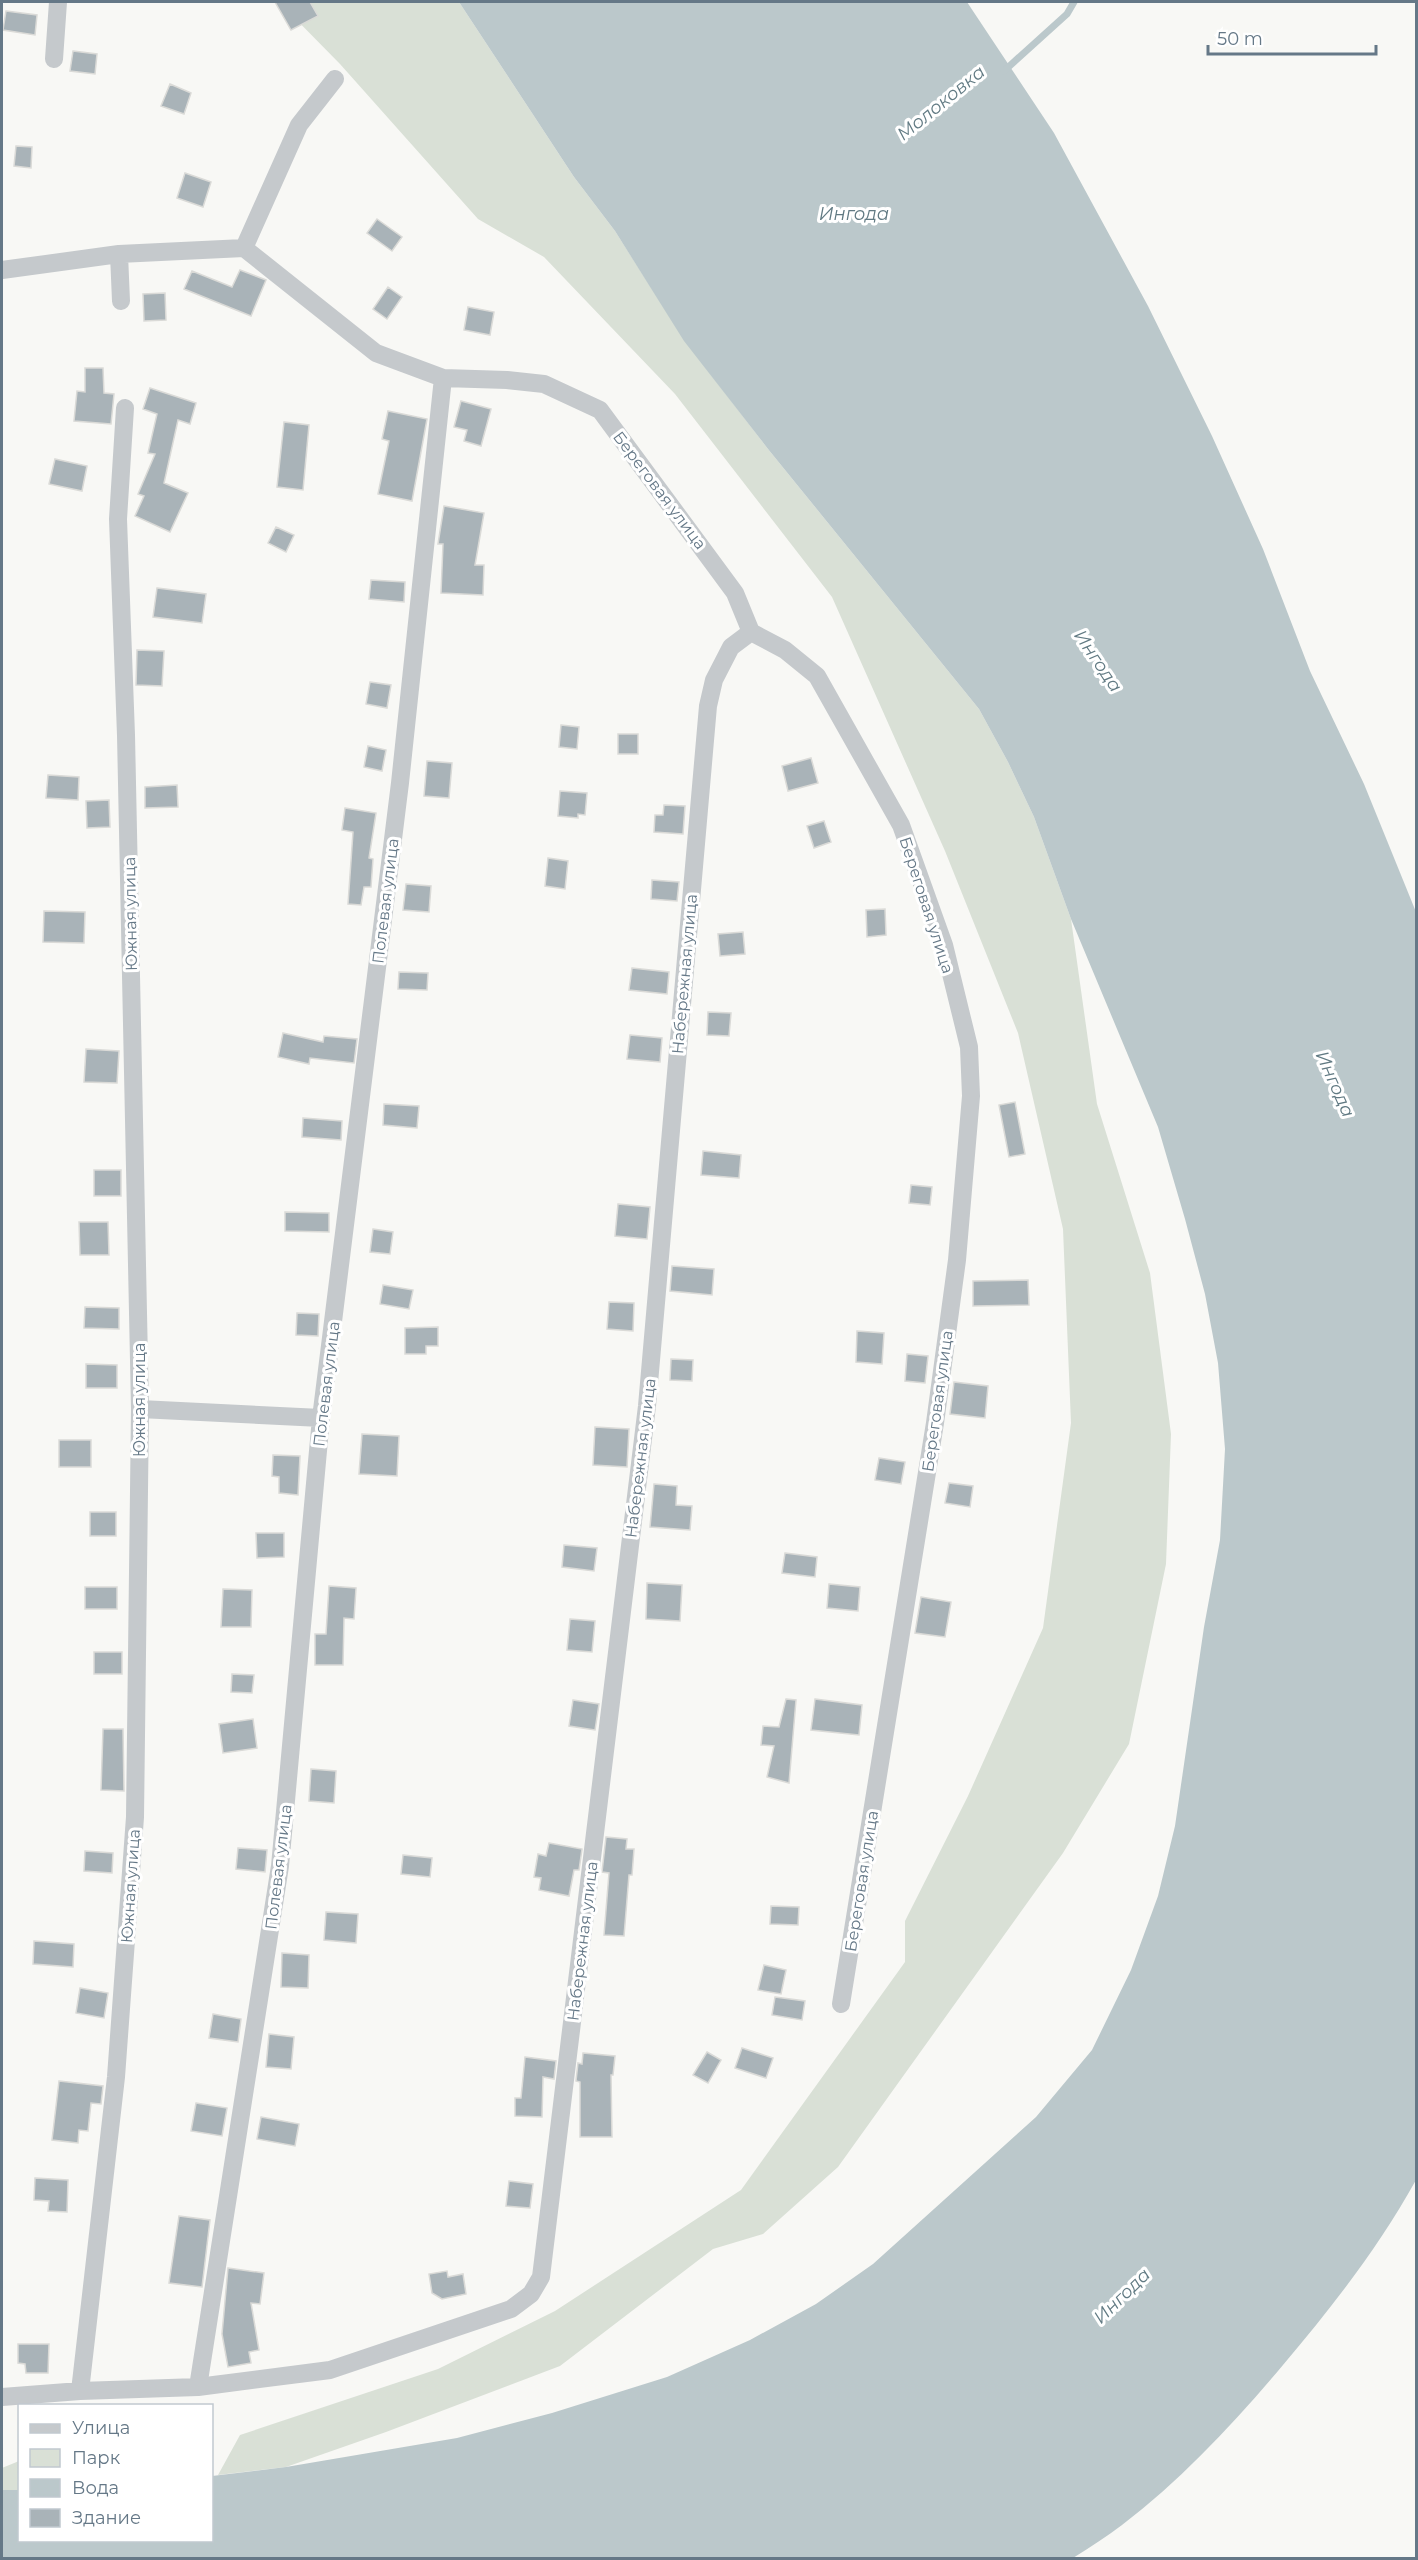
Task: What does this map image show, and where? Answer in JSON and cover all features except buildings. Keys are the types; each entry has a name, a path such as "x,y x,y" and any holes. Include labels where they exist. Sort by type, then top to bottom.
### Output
{"street":[{"path":"54,59 58,2"},
{"path":"2,270 119,254 244,248 299,124 335,79"},
{"name":"Береговая улица","path":"244,248 376,353 443,378 544,384 600,410 735,592 751,632 784,650 817,676 901,825 944,945 969,1047 971,1096 957,1260 942,1376 841,2004"},
{"path":"119,254 122,301"},
{"name":"Полевая улица","path":"198,2387 280,1866 321,1418 400,783 443,378"},
{"name":"Южная улица","path":"80,2391 116,2077 135,1817 140,1409 127,747 118,519 125,408"},
{"name":"Набережная улица","path":"198,2387 330,2370 511,2309 531,2294 541,2277 646,1406 708,706 714,681 731,647 751,632"},
{"path":"140,1409 321,1418"},
{"path":"2,2397 80,2391 198,2387"}],"green space":[{"path":"279,2 459,2 574,177 615,231 685,341 768,449 979,709 1034,817 1071,919 1097,1104 1150,1273 1171,1434 1166,1564 1129,1744 1063,1853 838,2167 763,2234 713,2249 560,2366 286,2467 218,2475 240,2435 438,2369 555,2311 741,2190 905,1962 905,1921 968,1796 1043,1628 1071,1423 1063,1229 1018,1033 945,851 832,597 675,394 544,257 478,219 340,64"},
{"path":"18,2461 18,2490 2,2490 2,2468"}],"water":[{"name":"Ингода","path":"459,2 967,2 1054,133 1148,306 1212,436 1263,549 1310,671 1364,784 1416,912 1416,2180 1402,2205 1337,2299 1246,2408 1166,2489 1122,2525 1073,2558 2,2558 2,2490 18,2490 18,2542 213,2542 213,2476 286,2467 457,2438 552,2413 667,2377 750,2340 816,2304 873,2264 1036,2117 1092,2050 1131,1970 1158,1896 1175,1826 1204,1627 1220,1540 1225,1449 1218,1363 1205,1294 1158,1127 1071,919 1034,817 979,709 768,449 684,341 615,231 574,177"}],"waterway":[{"name":"Молоковка","path":"1004,71 1067,14 1074,2"}]}
